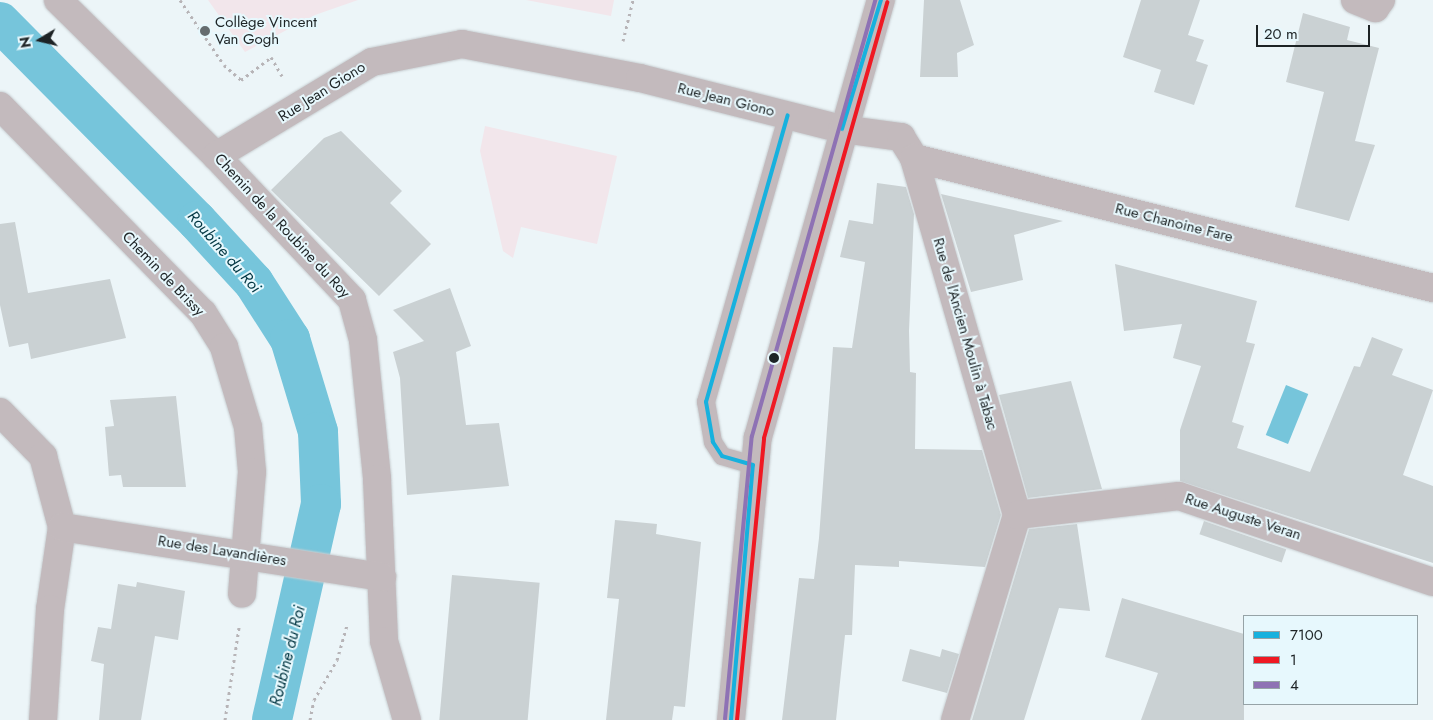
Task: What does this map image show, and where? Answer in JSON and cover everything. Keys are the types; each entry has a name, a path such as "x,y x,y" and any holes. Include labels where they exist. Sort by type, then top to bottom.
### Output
{"street":[{"name":"Chemin de la Roubine du Roy","path":"58,0 216,156 352,300 363,340 364,574 407,720"},
{"path":"732,720 753,465 842,129 882,0"},
{"path":"1355,0 1375,8 1381,0"},
{"name":"Rue Jean Giono","path":"216,156 372,62 462,44 614,72 842,129"},
{"name":"Chemin de Brissy","path":"0,106 203,313 224,347 248,427 252,472 253,556 242,594"},
{"name":"Rue de l'Ancien Moulin à Tabac","path":"842,129 902,137 914,158 1017,515"},
{"name":"Rue Chanoine Fare","path":"914,158 1433,288"},
{"path":"0,412 43,456 62,527 50,610 43,720"},
{"name":"Rue Auguste Veran","path":"1017,515 1179,496 1433,580"},
{"path":"955,720 1017,515"},
{"name":"Rue des Lavandières","path":"62,527 364,574"}],"lane":[{"path":"753,465 722,456 713,442 706,402 788,115"}],"path":[{"path":"180,0 224,64 241,80 271,57 300,107"},
{"path":"614,72 633,0"},
{"path":"310,720 314,700 337,660 364,574"},
{"path":"225,720 242,594"}],"shaded area":[{"path":"208,0 358,0 315,15 245,52"},
{"path":"526,0 614,0 611,16"},
{"path":"485,126 617,156 597,244 521,227 513,258 503,251 480,151"}],"water":[{"path":"1286,385 1308,394 1288,444 1266,435"}],"building":[{"path":"924,0 960,0 974,45 957,53 958,77 920,77"},
{"path":"1141,0 1200,0 1188,35 1204,40 1196,61 1208,65 1194,105 1154,92 1161,70 1123,57"},
{"path":"1303,13 1350,27 1347,40 1379,48 1355,141 1375,145 1349,221 1295,207 1324,92 1286,82"},
{"path":"341,131 402,191 390,203 431,244 379,296 271,190 324,138"},
{"path":"877,183 906,187 914,214 909,331 910,372 916,373 915,449 982,450 1001,515 985,567 899,561 899,567 855,565 852,635 845,635 836,720 782,720 799,578 814,579 819,538 833,347 852,348 865,262 840,257 849,220 873,224"},
{"path":"941,194 1063,221 1014,235 1023,280 971,292"},
{"path":"15,222 28,293 110,279 126,338 31,359 28,343 9,347 0,305 0,224"},
{"path":"1115,264 1257,301 1246,342 1255,344 1232,422 1244,426 1237,448 1310,472 1354,366 1360,367 1372,337 1403,349 1392,375 1433,390 1403,475 1433,486 1433,563 1180,481 1180,430 1201,366 1173,358 1182,324 1124,331"},
{"path":"450,288 471,346 456,352 466,425 499,423 509,486 407,495 400,378 393,352 424,341 393,310"},
{"path":"1071,381 1102,489 1028,498 999,395"},
{"path":"176,396 186,487 123,487 121,475 109,476 105,427 114,426 110,400"},
{"path":"615,520 657,524 656,534 701,542 685,707 674,706 672,720 606,720 619,599 607,598"},
{"path":"1204,521 1286,549 1282,563 1199,534"},
{"path":"1077,524 1090,611 1059,608 1024,720 972,720 1029,529"},
{"path":"452,575 540,583 528,720 439,720"},
{"path":"137,582 185,591 178,640 155,636 141,720 99,720 104,664 91,661 98,627 111,629 118,584 136,587"},
{"path":"1122,598 1243,634 1244,720 1141,720 1158,673 1105,657"},
{"path":"910,649 940,657 942,649 959,654 947,693 902,681"}],"waterway":[{"name":"Roubine du Roi","path":"0,22 197,221 254,283 290,339 318,432 321,504 272,720"}],"transit line":[{"name":"4","path":"725,719 752,436 875,0"},
{"name":"7100","path":"842,129 881,0"},
{"name":"1","path":"737,720 764,438 887,2"},
{"name":"7100","path":"753,465 722,456 713,442 706,402 788,115"},
{"name":"7100","path":"731,720 753,465"}],"place":[{"name":"Collège Vincent Van Gogh","path":"205,31"}]}
